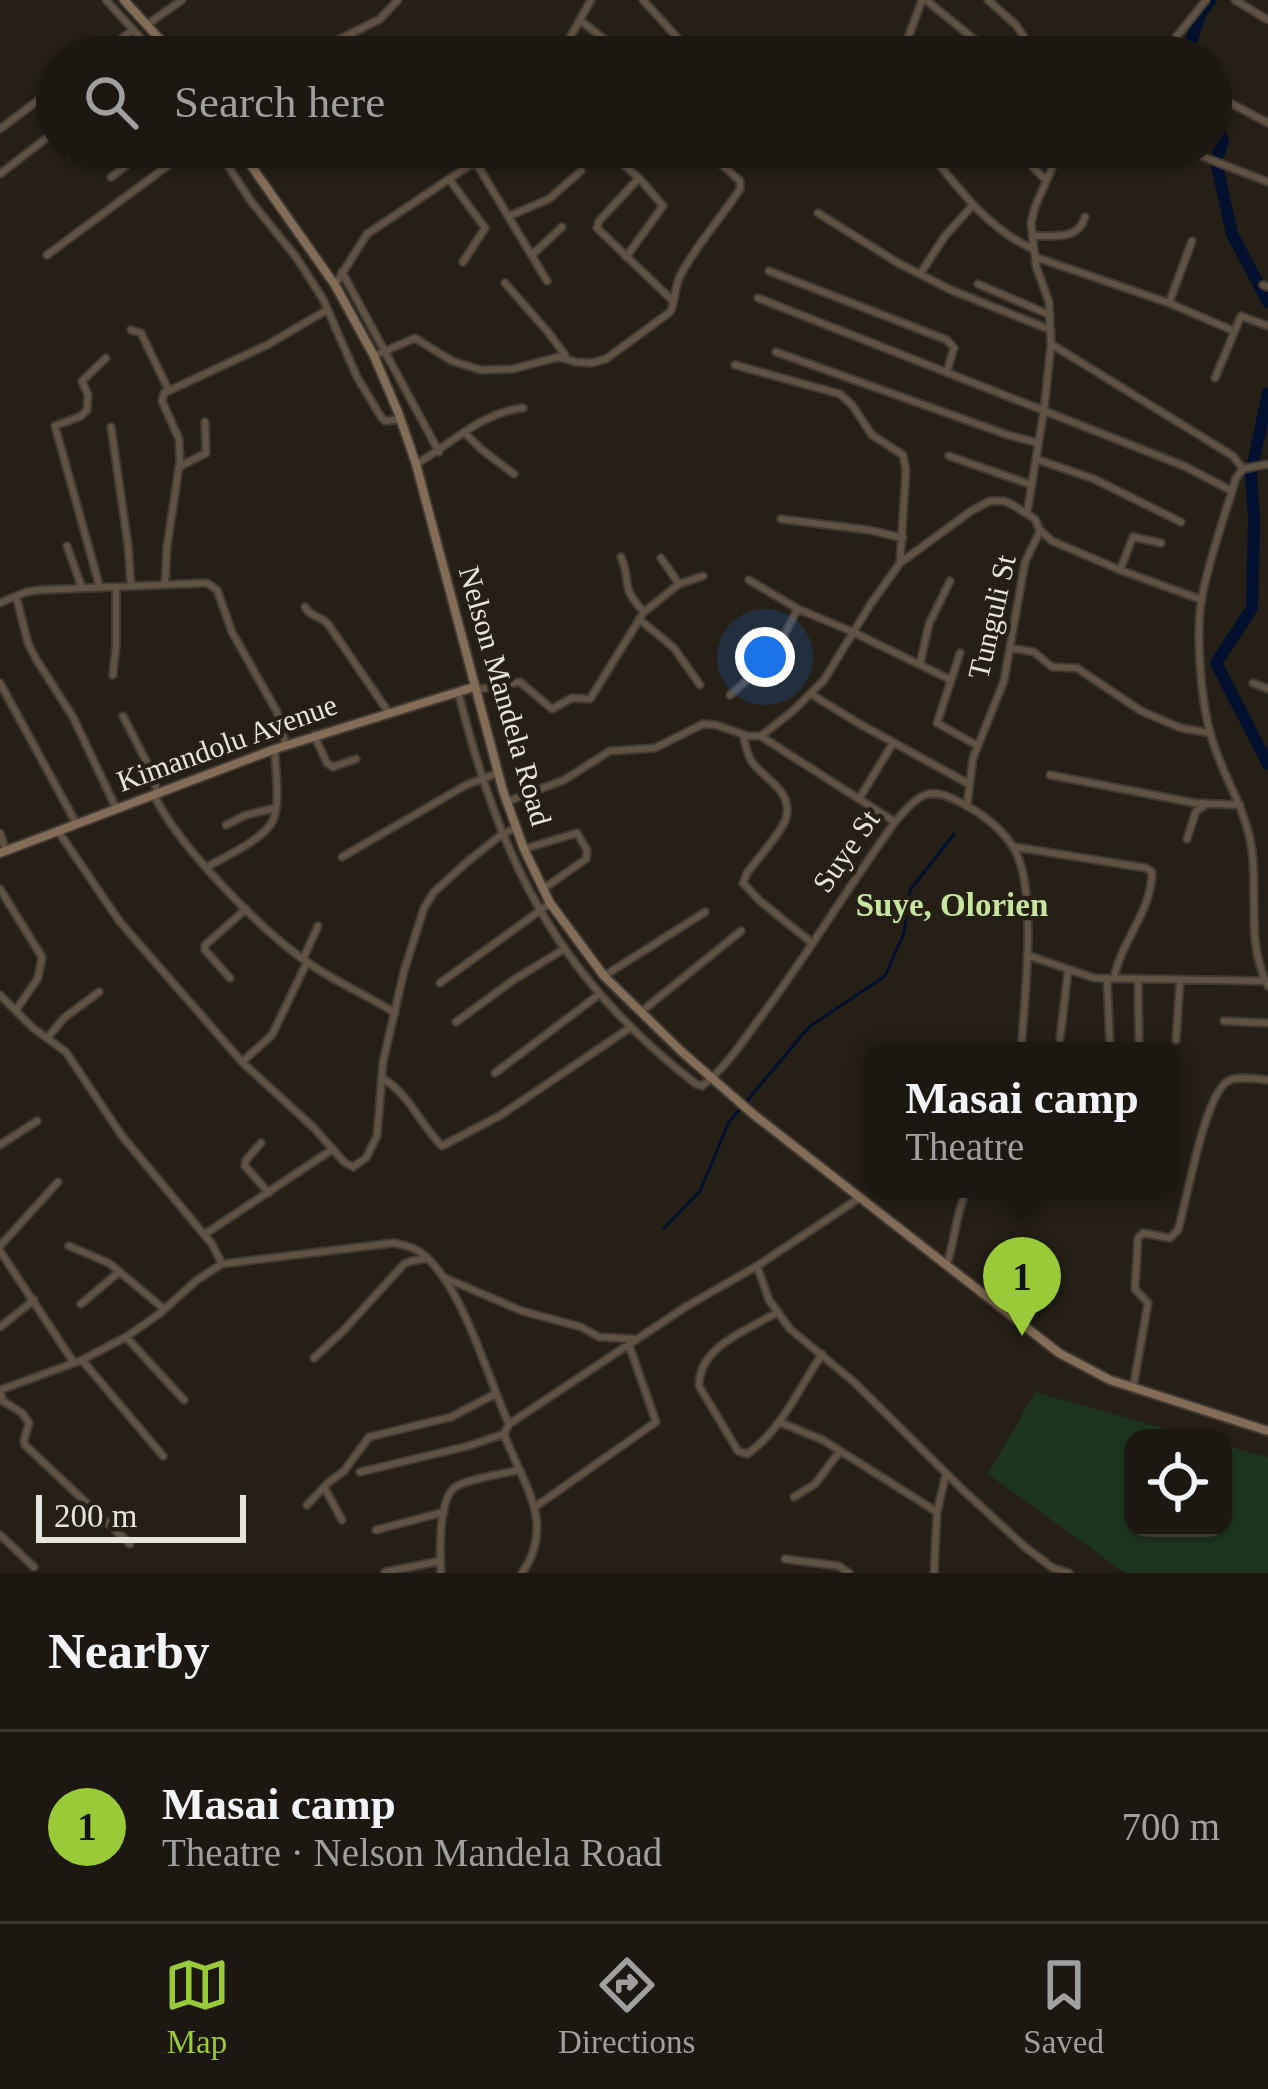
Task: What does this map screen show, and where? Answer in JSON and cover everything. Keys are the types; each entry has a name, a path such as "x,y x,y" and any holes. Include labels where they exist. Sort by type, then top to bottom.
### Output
{"main road":[{"path":"124,0 159,36"},
{"name":"Nelson Mandela Road","path":"253,168 334,284 401,418 506,802 550,903 604,976 639,1013 731,1096 861,1196"},
{"name":"Kimandolu Avenue","path":"3,852 314,735 474,688"},
{"name":"Nelson Mandela Road","path":"864,1198 1059,1353 1110,1380 1268,1431"}],"street":[{"path":"106,0 139,36"},
{"path":"148,23 182,0"},
{"path":"346,36 380,19 398,0"},
{"path":"573,36 591,0"},
{"path":"643,0 675,36"},
{"path":"909,36 924,0 970,36"},
{"path":"988,0 1023,36"},
{"path":"1177,36 1206,0"},
{"path":"1235,0 1268,20"},
{"path":"581,21 601,36"},
{"path":"125,36 134,29"},
{"path":"0,129 36,102"},
{"path":"1232,104 1268,123"},
{"path":"0,174 36,146"},
{"path":"111,177 123,168"},
{"path":"47,255 165,168"},
{"path":"229,168 296,256 381,417 385,421 401,418"},
{"path":"334,284 367,234 465,168"},
{"path":"480,168 547,281"},
{"path":"626,256 663,206 627,168"},
{"path":"374,356 415,338 452,362 491,371 558,357 584,363 606,358 667,316 684,269 741,186 725,168"},
{"path":"942,168 973,205 1034,253 1234,331"},
{"path":"1034,168 1046,180"},
{"path":"1027,513 1045,410 1052,330 1032,236 1035,207 1051,168"},
{"path":"1232,168 1268,182"},
{"path":"509,216 549,199 581,170"},
{"path":"449,178 485,228 464,262"},
{"path":"639,178 597,226 598,231 675,303"},
{"path":"920,274 973,205"},
{"path":"818,213 920,274 1052,330"},
{"path":"1032,236 1075,233 1082,229 1085,217"},
{"path":"532,255 562,227"},
{"path":"1169,303 1192,241"},
{"path":"769,271 947,340 954,348 947,371"},
{"path":"342,272 439,452"},
{"path":"505,283 567,358"},
{"path":"979,284 1050,316"},
{"path":"758,298 1184,466 1232,491"},
{"path":"165,584 180,465 179,439 161,398 168,389 267,345 328,309"},
{"path":"1215,379 1242,315 1268,326"},
{"path":"131,330 142,333 168,389"},
{"path":"1051,344 1233,455 1245,469"},
{"path":"776,352 1038,442"},
{"path":"100,588 55,426 86,411 88,395 82,381 106,358"},
{"path":"735,364 840,394 872,435 903,455 900,563"},
{"path":"416,464 506,410 523,408"},
{"path":"180,465 206,453 205,422"},
{"path":"111,427 131,585"},
{"path":"464,432 514,474"},
{"path":"950,456 1032,485"},
{"path":"1036,458 1094,479 1181,522"},
{"path":"1026,955 1086,976 1267,983 1254,947 1252,850 1240,805 1210,733 1200,624 1202,600 1236,478 1245,469 1265,465"},
{"name":"Tunguli St","path":"761,736 812,694 900,563 983,504 1004,501 1035,519 1040,531 1025,562 1004,681 978,746 967,806"},
{"path":"781,519 903,538"},
{"path":"1040,531 1052,542 1120,571 1202,600"},
{"path":"1120,571 1133,537 1161,543"},
{"path":"67,546 82,588"},
{"path":"621,557 627,593 700,686"},
{"path":"661,558 679,584"},
{"path":"474,688 520,682 552,709 572,698 590,698 642,616 679,584 704,576"},
{"path":"749,580 798,609 949,679"},
{"path":"920,664 929,624 950,581"},
{"path":"0,603 39,590 207,583 215,587 232,632 277,712 286,746"},
{"path":"112,675 116,587"},
{"path":"16,596 28,643 74,717 116,808"},
{"path":"304,607 328,624 389,713"},
{"path":"730,695 773,657 798,609"},
{"path":"1010,648 1034,652 1052,667 1077,668 1132,706 1185,729 1210,733"},
{"path":"960,652 937,723 978,746"},
{"path":"0,683 76,824"},
{"path":"1253,683 1268,689"},
{"path":"458,691 501,836 538,911 598,995 631,1027 696,1084 702,1086 712,1078"},
{"path":"812,694 969,784"},
{"path":"123,716 148,763 156,794 180,837 207,867 305,961 395,1012"},
{"path":"506,802 565,780 610,752 655,748 703,724 761,736 895,822"},
{"path":"314,735 333,767 356,759"},
{"path":"742,735 751,761 780,790 786,817 743,883 812,943"},
{"path":"859,799 893,743"},
{"path":"207,867 272,824 275,749"},
{"path":"342,857 481,778 498,773"},
{"path":"1050,776 1207,805 1240,805"},
{"name":"Suye St","path":"712,1078 768,1009 895,822 917,798 941,793 967,806"},
{"path":"1187,839 1196,811 1207,805"},
{"path":"967,806 985,816 1019,859 1026,898 1021,1042"},
{"path":"226,825 275,808"},
{"path":"58,831 120,922 242,1062 352,1167 371,1152 380,1121 382,1078 395,1012 427,901 467,862 516,828"},
{"path":"0,833 3,852"},
{"path":"524,849 577,833 587,850 586,859 543,889"},
{"path":"1013,846 1152,872 1152,885 1136,926 1110,978 1110,1042"},
{"path":"0,890 41,957 38,978 16,1010"},
{"path":"440,982 550,903"},
{"path":"230,978 205,947 246,909"},
{"path":"604,976 705,912"},
{"path":"242,1062 272,1035 319,926"},
{"path":"639,1013 741,931"},
{"path":"456,1022 564,949"},
{"path":"1060,1039 1069,970"},
{"path":"1138,979 1139,1042"},
{"path":"1176,1040 1180,981"},
{"path":"47,1037 99,992"},
{"path":"0,995 66,1052 122,1136 205,1234 222,1264"},
{"path":"494,1073 598,995"},
{"path":"1224,1021 1268,1023"},
{"path":"382,1078 400,1091 442,1146 501,1115 631,1027"},
{"path":"1132,1388 1148,1306 1135,1289 1138,1238 1143,1233 1170,1238 1178,1229 1208,1111 1221,1086 1235,1079 1268,1080"},
{"path":"0,1145 37,1121"},
{"path":"261,1143 245,1166 269,1193"},
{"path":"205,1234 334,1149"},
{"path":"58,1183 0,1249 78,1362 164,1456"},
{"path":"360,1472 504,1434 509,1424 686,1306 757,1266 861,1196"},
{"path":"947,1264 963,1198"},
{"path":"69,1246 102,1259 164,1310"},
{"path":"130,1544 25,1445 29,1423 3,1401 0,1390 78,1362 125,1337 222,1264 355,1246 407,1246 428,1259 443,1277 469,1325 509,1424"},
{"path":"314,1358 404,1264 428,1259"},
{"path":"757,1266 776,1313 790,1329 854,1382 1040,1560 1069,1573"},
{"path":"81,1304 119,1272"},
{"path":"443,1277 599,1337 638,1340"},
{"path":"0,1327 34,1300"},
{"path":"776,1313 711,1352 698,1380 743,1454 752,1453 778,1421 822,1354"},
{"path":"125,1337 184,1400"},
{"path":"536,1507 656,1422 628,1345"},
{"path":"308,1505 344,1471 370,1437 451,1417 495,1394"},
{"path":"778,1421 840,1451 937,1512"},
{"path":"504,1434 536,1507 537,1542 522,1573"},
{"path":"794,1497 817,1482 840,1451"},
{"path":"441,1573 444,1512 455,1487 519,1470"},
{"path":"934,1573 937,1512 946,1474"},
{"path":"324,1487 342,1520"},
{"path":"376,1530 444,1512"},
{"path":"0,1535 34,1567"},
{"path":"785,1558 839,1566 849,1573"},
{"path":"385,1572 440,1561"}],"green space":[{"path":"1035,1392 1166,1429 1124,1429 1124,1537 1232,1537 1232,1447 1268,1457 1268,1573 1125,1573 988,1474"}],"waterway":[{"path":"1193,36 1211,0"},
{"path":"1218,168 1232,234 1268,302"},
{"path":"1268,393 1251,474 1252,608 1216,663 1268,764"},
{"path":"664,1228 700,1191 729,1122 809,1027 885,976 904,933 910,890 954,834"}],"place":[{"name":"Masai camp","path":"1022,1336"}],"district":[{"name":"Suye, Olorien","path":"952,904"}]}
